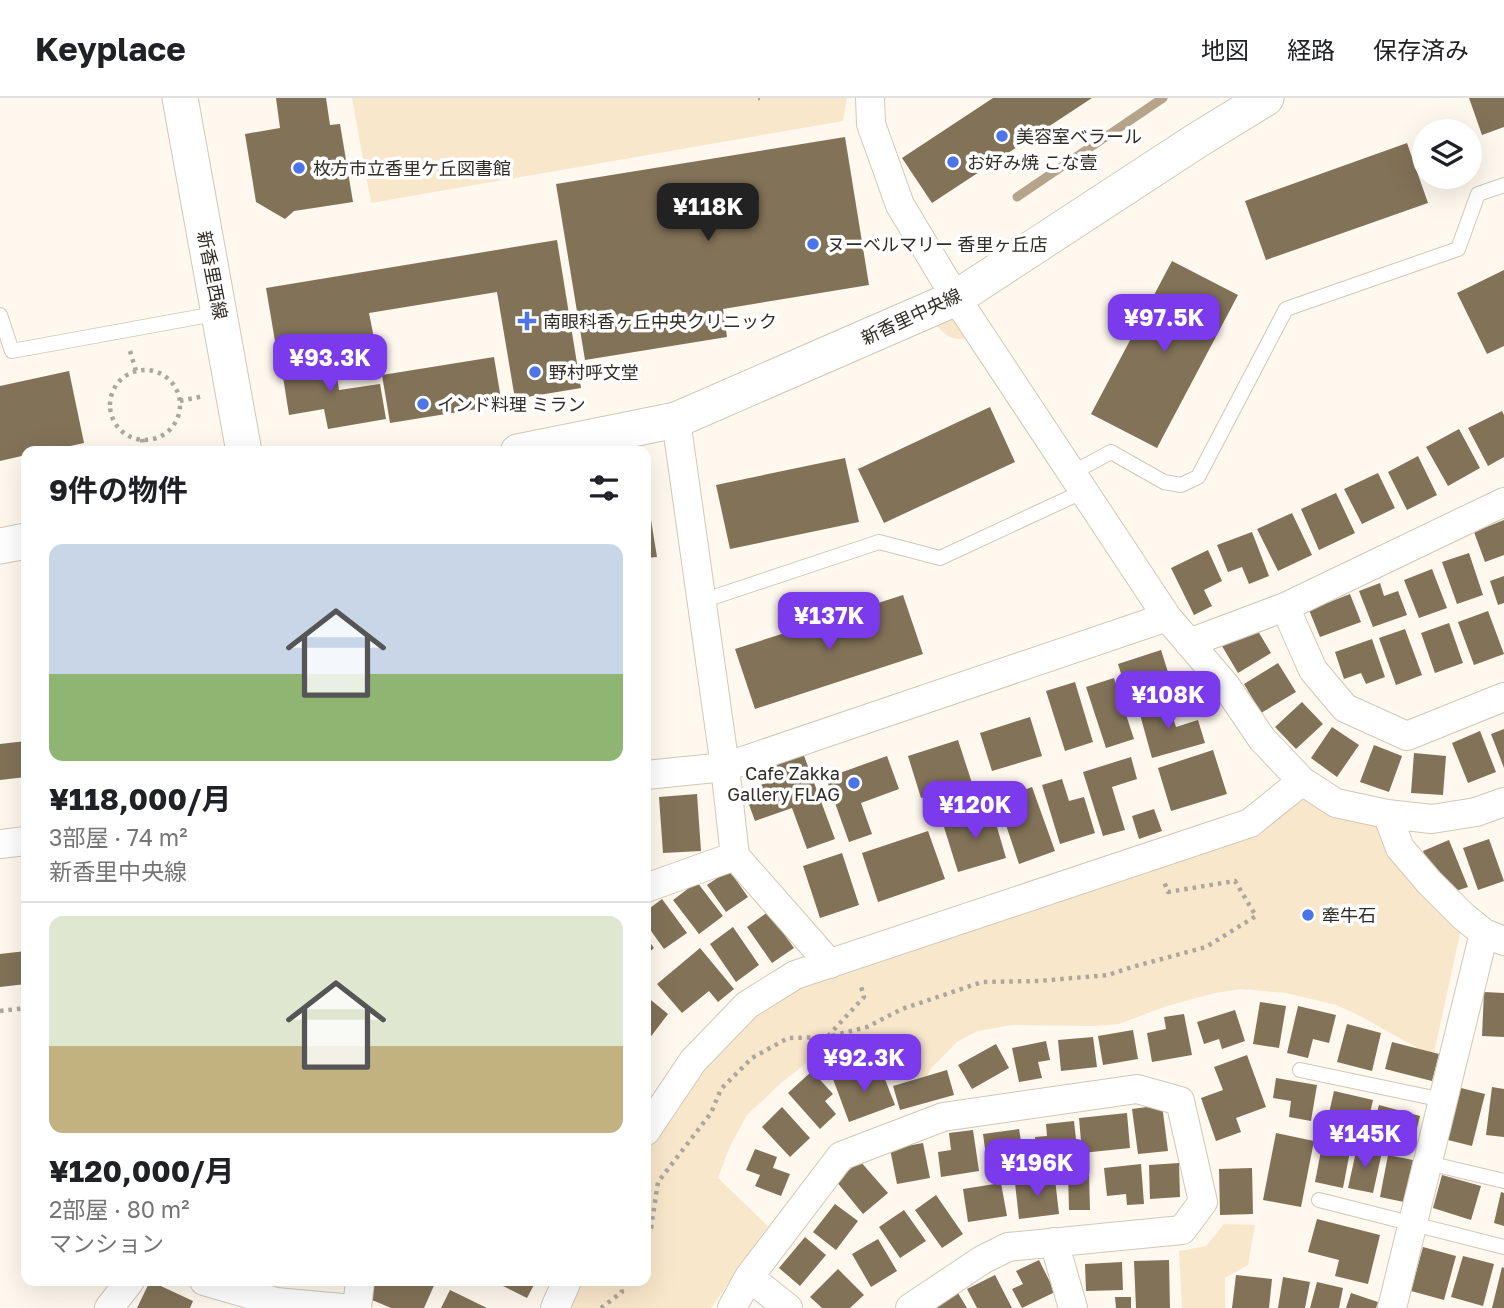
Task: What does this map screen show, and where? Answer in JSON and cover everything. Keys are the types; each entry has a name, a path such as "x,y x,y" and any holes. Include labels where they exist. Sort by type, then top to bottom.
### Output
{"street":[{"name":"新香里西線","path":"180,98 243,446"},
{"path":"870,98 872,124 900,205 956,298 1167,617 1226,686 1262,739 1302,781 1336,803 1387,814 1432,818 1476,812 1504,802"},
{"name":"新香里中央線","path":"548,446 676,420 956,298 1266,98"},
{"path":"676,420 725,766 735,856 841,960"},
{"path":"1189,643 1285,607 1504,502"},
{"path":"0,546 21,542"},
{"path":"1285,607 1313,670 1345,708 1408,736 1504,697"},
{"path":"651,774 725,766 1167,617"},
{"path":"651,1123 693,1061 747,1005 795,975 1250,823 1302,781"},
{"path":"1387,814 1400,848 1429,883 1463,916 1494,937 1443,1100 1392,1308"},
{"path":"0,844 21,842"},
{"path":"651,886 735,856"},
{"path":"732,1308 750,1278 841,1156 943,1117 1137,1088 1180,1101 1203,1202 1182,1230 1008,1247 982,1260 910,1308"},
{"path":"1054,1242 1073,1308"},
{"path":"750,1278 788,1308"},
{"path":"109,1308 127,1286"},
{"path":"221,1286 276,1302 342,1308"},
{"path":"357,1308 359,1286"},
{"path":"555,1308 565,1286"}],"lane":[{"path":"702,601 879,542 940,558 1078,482 1111,452 1164,482 1181,485 1198,477 1286,309 1458,249 1478,194 1504,184"},
{"path":"0,315 12,351 220,313"},
{"path":"1300,1070 1443,1100"},
{"path":"1428,1163 1504,1181"},
{"path":"1319,1200 1504,1247"}],"path":[{"path":"136,371 157,371 174,384 180,407 174,425 166,433 155,438 142,439 125,433 116,425 111,414 112,394 116,384 125,376 136,371"},
{"path":"142,439 143,446"},
{"path":"651,1228 658,1182 711,1113 721,1090 752,1059 788,1038 827,1037 867,1027 902,1009 982,982 1040,981 1108,975 1206,947 1256,916 1236,881 1168,892"},
{"path":"827,1037 864,998 841,960"},
{"path":"0,1011 21,1009"},
{"path":"601,1308 622,1292 620,1286"}],"shaded area":[{"path":"352,98 847,98 843,121 371,203"},
{"path":"956,298 981,335 961,339 948,336 925,311"},
{"path":"1303,794 1379,822 1462,925 1433,1057 1336,1005 1286,993 1242,989 1167,1006 1119,1024 1012,1025 978,1031 958,1041 932,1067 926,1078 893,1075 860,1078 827,1071 808,1062 747,1115 730,1146 718,1178 768,1226 711,1308 567,1308 577,1286 651,1286 651,1143 701,1068 754,1013 799,985"},
{"path":"1224,1224 1255,1225 1248,1265 1225,1278 1225,1308 1182,1308 1179,1251 1206,1246"}],"building":[{"name":"枚方市立香里ケ丘図書館","path":"276,98 326,98 330,125 340,124 353,202 294,211 285,219 256,202 245,134 280,128"},
{"path":"993,98 1092,98 932,203 902,158"},
{"path":"1469,98 1504,98 1504,127 1482,135 1482,119 1476,119"},
{"path":"845,137 869,285 723,309 727,337 585,360 556,184"},
{"path":"1407,143 1412,157 1412,189 1423,189 1428,203 1266,260 1245,201"},
{"path":"557,240 581,388 515,399 497,292 369,313 374,338 277,353 266,288"},
{"path":"1172,261 1238,295 1157,448 1091,414"},
{"path":"1504,270 1504,346 1487,354 1457,293"},
{"path":"334,356 339,390 380,384 386,419 328,429 324,409 289,415 281,364"},
{"path":"494,357 502,405 390,423 382,375"},
{"path":"69,371 84,443 70,446 21,446 21,456 0,461 0,386"},
{"path":"990,407 1015,462 884,523 858,469"},
{"path":"1502,411 1504,457 1488,466 1468,428"},
{"path":"1459,429 1480,468 1448,486 1426,447"},
{"path":"1418,456 1437,495 1407,510 1388,472"},
{"path":"845,458 859,522 730,549 716,485"},
{"path":"1378,473 1395,508 1362,524 1344,489"},
{"path":"1336,493 1355,533 1319,550 1301,509"},
{"path":"1292,513 1312,555 1278,571 1257,529"},
{"path":"651,520 657,557 651,558"},
{"path":"1504,520 1504,555 1485,562 1474,532"},
{"path":"1252,532 1269,576 1249,584 1242,567 1228,572 1217,545"},
{"path":"1208,550 1222,581 1204,590 1212,606 1194,615 1171,568"},
{"path":"1469,553 1483,595 1457,604 1442,562"},
{"path":"1432,569 1447,608 1419,618 1404,580"},
{"path":"1504,576 1504,603 1498,605 1490,581"},
{"path":"1380,583 1384,596 1398,591 1407,615 1373,627 1359,591"},
{"path":"1350,594 1361,622 1320,637 1309,610"},
{"path":"903,595 923,654 755,709 735,649"},
{"path":"1488,611 1504,654 1474,665 1458,622"},
{"path":"1449,623 1463,663 1435,673 1421,633"},
{"path":"1255,626 1271,653 1238,673 1222,646"},
{"path":"1405,629 1422,675 1396,685 1379,638"},
{"path":"1372,639 1385,677 1366,684 1361,673 1344,679 1335,652"},
{"path":"1161,650 1173,688 1130,702 1118,664"},
{"path":"1278,663 1296,692 1261,713 1244,684"},
{"path":"1114,678 1134,739 1106,748 1086,687"},
{"path":"1075,682 1093,742 1065,751 1046,691"},
{"path":"1168,702 1176,727 1198,720 1205,743 1152,758 1139,711"},
{"path":"1302,702 1323,724 1296,749 1275,727"},
{"path":"1030,717 1042,756 992,771 980,733"},
{"path":"1332,727 1359,745 1337,777 1311,758"},
{"path":"1504,729 1504,768 1491,734"},
{"path":"1480,731 1496,772 1468,783 1452,743"},
{"path":"958,740 972,783 921,798 908,756"},
{"path":"21,742 21,778 0,780 0,744"},
{"path":"1374,745 1402,756 1389,792 1360,782"},
{"path":"1213,750 1227,794 1171,811 1158,768"},
{"path":"803,753 835,839 807,849 792,808 755,821 744,791 766,783 761,768"},
{"path":"1414,753 1446,756 1443,795 1411,793"},
{"path":"887,756 899,789 861,803 872,834 849,842 826,778"},
{"path":"1131,757 1137,779 1112,787 1125,830 1103,836 1083,772"},
{"path":"1062,779 1069,801 1084,797 1095,833 1060,844 1042,785"},
{"path":"1032,787 1055,851 1019,864 1006,825 1017,821 1008,796"},
{"path":"697,794 701,851 663,853 659,797"},
{"path":"1154,809 1162,831 1139,839 1132,816"},
{"path":"992,810 1006,858 958,872 943,824"},
{"path":"928,831 945,879 878,902 862,853"},
{"path":"1489,839 1504,881 1478,890 1463,848"},
{"path":"1449,840 1468,887 1450,893 1442,874 1433,878 1423,851"},
{"path":"842,853 859,905 820,918 803,866"},
{"path":"729,870 748,897 726,912 707,885"},
{"path":"697,882 723,916 699,934 673,900"},
{"path":"662,899 687,933 664,949 651,931 651,907"},
{"path":"768,912 794,948 772,963 747,927"},
{"path":"733,927 759,965 736,982 710,944"},
{"path":"700,948 734,989 718,1002 709,991 682,1013 657,984"},
{"path":"21,952 21,985 0,987 0,954"},
{"path":"1484,992 1504,993 1504,1037 1482,1036"},
{"path":"651,1000 668,1014 651,1036"},
{"path":"1260,1002 1286,1006 1279,1048 1253,1044"},
{"path":"1298,1006 1336,1015 1329,1043 1313,1039 1308,1058 1287,1053"},
{"path":"1235,1010 1245,1041 1222,1049 1219,1039 1204,1044 1197,1022"},
{"path":"1184,1014 1192,1055 1152,1062 1147,1033 1166,1029 1164,1017"},
{"path":"1347,1024 1381,1033 1372,1071 1337,1062"},
{"path":"1133,1030 1138,1059 1103,1065 1098,1036"},
{"path":"1093,1037 1097,1067 1061,1071 1058,1040"},
{"path":"1046,1041 1050,1060 1038,1062 1042,1078 1019,1082 1012,1048"},
{"path":"1392,1042 1439,1054 1432,1081 1385,1069"},
{"path":"996,1044 1009,1068 972,1089 958,1065"},
{"path":"1247,1055 1266,1107 1236,1118 1241,1132 1216,1141 1201,1098 1223,1090 1214,1067"},
{"path":"881,1069 895,1105 849,1122 833,1079 851,1072 853,1079"},
{"path":"947,1070 954,1095 900,1110 893,1086"},
{"path":"812,1071 833,1094 825,1101 836,1114 820,1129 788,1093"},
{"path":"1276,1078 1317,1085 1311,1121 1289,1117 1291,1101 1273,1098"},
{"path":"1492,1087 1504,1089 1504,1137 1486,1135"},
{"path":"1461,1088 1485,1094 1472,1146 1448,1140"},
{"path":"1334,1091 1373,1100 1366,1131 1327,1122"},
{"path":"1162,1105 1168,1151 1138,1154 1132,1109"},
{"path":"1379,1105 1420,1116 1414,1140 1372,1130"},
{"path":"782,1107 810,1138 790,1157 762,1127"},
{"path":"1127,1113 1130,1148 1082,1153 1079,1118"},
{"path":"1074,1121 1078,1158 1038,1163 1035,1137 1047,1136 1046,1124"},
{"path":"1019,1129 1025,1165 988,1171 983,1134"},
{"path":"973,1130 979,1171 941,1177 938,1152 951,1150 949,1133"},
{"path":"1276,1133 1314,1141 1301,1207 1263,1200"},
{"path":"1323,1140 1351,1146 1343,1188 1315,1182"},
{"path":"923,1143 930,1178 897,1184 890,1149"},
{"path":"1357,1147 1382,1152 1373,1193 1348,1188"},
{"path":"755,1149 777,1157 773,1168 790,1174 781,1196 755,1186 760,1175 746,1170"},
{"path":"1388,1155 1413,1160 1404,1202 1380,1197"},
{"path":"860,1161 888,1193 863,1214 836,1181"},
{"path":"1179,1163 1180,1197 1150,1199 1149,1165"},
{"path":"1141,1164 1144,1204 1127,1205 1126,1194 1107,1196 1104,1168"},
{"path":"1252,1168 1253,1214 1220,1215 1219,1169"},
{"path":"1089,1173 1090,1210 1069,1210 1068,1174"},
{"path":"1442,1175 1481,1186 1471,1220 1433,1208"},
{"path":"1055,1179 1059,1214 1019,1219 1015,1183"},
{"path":"1001,1183 1007,1216 968,1222 963,1189"},
{"path":"1501,1192 1504,1193 1504,1226 1494,1223"},
{"path":"936,1195 963,1234 942,1248 915,1210"},
{"path":"835,1204 858,1221 836,1250 813,1232"},
{"path":"904,1210 926,1241 900,1258 879,1227"},
{"path":"1317,1219 1380,1235 1368,1284 1335,1276 1339,1260 1308,1252"},
{"path":"805,1237 826,1255 800,1286 779,1268"},
{"path":"878,1239 897,1271 871,1287 852,1254"},
{"path":"1423,1247 1456,1256 1444,1300 1411,1291"},
{"path":"1463,1256 1494,1264 1483,1306 1451,1297"},
{"path":"1039,1260 1055,1292 1022,1308 1012,1289 1023,1284 1016,1271"},
{"path":"1169,1260 1170,1308 1136,1308 1134,1261"},
{"path":"1122,1262 1123,1290 1086,1291 1085,1264"},
{"path":"1502,1267 1504,1308 1492,1308"},
{"path":"838,1269 864,1295 850,1308 822,1308 810,1297"},
{"path":"995,1275 1012,1308 977,1308 967,1289"},
{"path":"1236,1275 1272,1279 1269,1308 1232,1308"},
{"path":"1283,1277 1310,1282 1305,1308 1278,1308"},
{"path":"1317,1282 1343,1288 1339,1308 1310,1308"},
{"path":"148,1286 161,1286 193,1301 190,1308 137,1308"},
{"path":"370,1286 434,1286 424,1308 391,1308 365,1297"},
{"path":"503,1286 533,1286 527,1298"},
{"path":"450,1290 487,1308 441,1308"},
{"path":"958,1293 967,1308 933,1308"},
{"path":"1351,1293 1378,1302 1376,1308 1346,1308"},
{"path":"1115,1297 1131,1297 1131,1308 1116,1308"}],"waterway":[{"path":"1017,197 1163,98"}],"place":[{"name":"美容室べラール","path":"1002,136"},
{"name":"お好み焼 こな壹","path":"953,162"},
{"name":"枚方市立香里ケ丘図書館","path":"299,168"},
{"name":"ヌーベルマリー 香里ヶ丘店","path":"813,244"},
{"name":"南眼科香ヶ丘中央クリニック","path":"527,321"},
{"name":"野村呼文堂","path":"535,372"},
{"name":"インド料理 ミラン","path":"423,404"},
{"name":"Cafe Zakka Gallery FLAG","path":"854,783"},
{"name":"牽牛石","path":"1308,915"}]}
